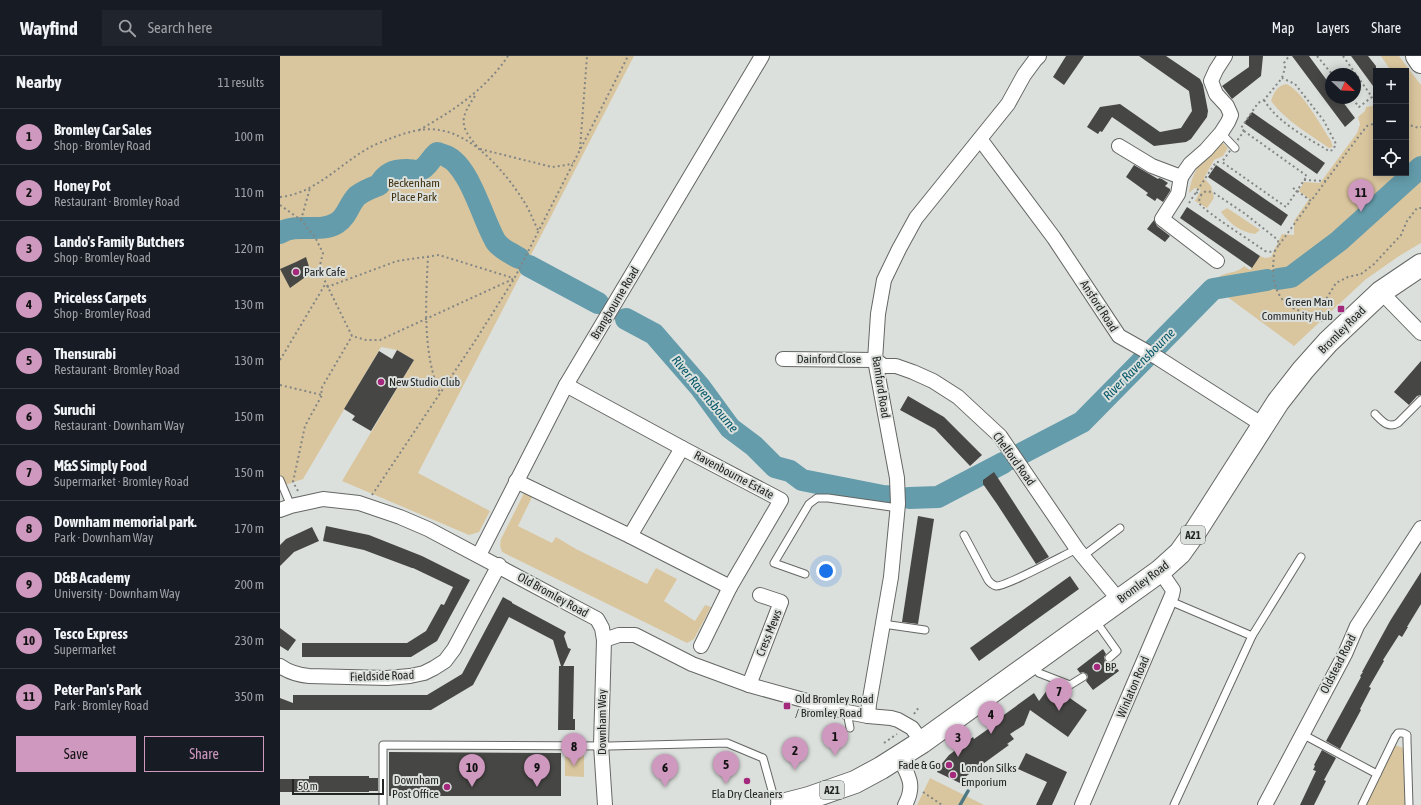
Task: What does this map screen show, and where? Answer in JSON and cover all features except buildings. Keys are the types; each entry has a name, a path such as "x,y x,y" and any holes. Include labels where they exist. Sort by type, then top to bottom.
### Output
{"main road":[{"path":"1417,56 1421,62"},
{"name":"Bromley Road","path":"782,805 809,798 855,782 899,757 1160,571 1180,553 1195,532 1278,402 1303,370 1328,342 1381,292 1421,264"}],"street":[{"name":"Brangbourne Road","path":"479,555 566,385 762,56"},
{"name":"Bamford Road","path":"868,716 891,577 898,506 897,478 874,360 878,314 884,280 916,218 1008,104 1024,75 1039,56"},
{"path":"1217,261 1162,219 1178,194 1181,177 1190,164 1206,150 1221,133 1231,115 1227,106 1216,94 1211,81 1225,56"},
{"name":"Ansford Road","path":"980,139 1054,238 1119,336 1158,358 1263,425"},
{"path":"1119,146 1152,166 1181,177"},
{"path":"1381,292 1421,333"},
{"name":"Dainford Close","path":"783,359 874,360"},
{"name":"Chelford Road","path":"874,360 884,366 896,366 913,372 958,397 1000,436 1080,552 1119,600"},
{"name":"Ravenbourne Estate","path":"566,385 781,500 730,587 701,646"},
{"name":"Ravenbourne Estate","path":"630,536 682,448"},
{"path":"516,481 630,536 730,587"},
{"name":"Old Bromley Road","path":"285,508 305,502 323,499 359,504 400,517 428,529 499,565 597,619 602,628 604,640"},
{"name":"Oldstead Road","path":"1265,805 1344,654 1357,626 1421,528"},
{"name":"Fieldside Road","path":"280,666 289,672 300,676 387,678 424,674 446,661 454,649 499,565"},
{"name":"Winlaton Road","path":"1082,805 1170,601 1173,590 1160,571"},
{"name":"Cress Mews","path":"749,685 781,602 760,595"},
{"path":"604,640 619,635 635,635 692,664 749,685 846,712 898,720 912,728 922,742"},
{"name":"Downham Way","path":"604,640 600,745 605,805"},
{"path":"899,757 911,786 911,792 905,805"}],"lane":[{"path":"1221,133 1234,147"},
{"path":"1375,414 1387,425 1394,426 1421,400"},
{"path":"280,480 285,508"},
{"path":"805,574 774,563 809,504 817,498 898,506"},
{"path":"964,535 988,580 996,586 1013,581 1080,552 1120,528"},
{"path":"1174,805 1252,636 1301,557"},
{"path":"1170,601 1252,636"},
{"path":"1094,618 1117,651 1109,658"},
{"path":"883,624 925,630"},
{"path":"1031,663 1039,674 1070,685 1083,677"},
{"path":"846,712 850,728"},
{"path":"1362,805 1398,733 1407,735 1409,805"},
{"path":"1302,734 1377,774"},
{"path":"383,805 383,745 676,745 727,743 763,758 776,805"}],"path":[{"path":"508,56 476,93 466,109 463,123 468,135 524,200 538,230"},
{"path":"580,150 587,56"},
{"path":"370,497 514,279 628,56"},
{"path":"1188,204 1216,162 1222,162 1286,207 1297,191 1307,176 1244,132 1241,128 1258,103 1264,100 1282,78 1285,68 1284,63 1288,56"},
{"path":"1317,56 1327,68"},
{"path":"1343,56 1351,68"},
{"path":"1264,100 1274,114 1328,151 1333,150 1336,144 1324,121 1294,84 1282,78"},
{"path":"1357,104 1359,107 1372,97 1361,81"},
{"path":"280,197 290,196 310,188 367,148 418,130 447,114 476,93"},
{"path":"1320,317 1293,308 1282,300 1275,286 1273,274 1275,250 1363,131 1367,126 1373,124"},
{"path":"1409,125 1419,128 1421,127"},
{"path":"418,130 439,130 458,135 479,148 552,167 567,165 574,162"},
{"path":"1222,162 1244,132"},
{"path":"1304,180 1326,181"},
{"path":"301,220 310,188"},
{"path":"1293,188 1311,202"},
{"path":"1275,250 1271,252 1264,251 1212,214 1200,205 1199,200 1201,195 1205,191 1214,193 1274,236 1278,240 1278,246"},
{"path":"1196,192 1201,195"},
{"path":"280,205 301,220 315,237 323,253 319,269 352,336 366,340 380,340 514,279"},
{"path":"1322,322 1320,317 1325,301 1336,283 1348,277 1361,274 1374,264 1401,235 1407,221 1417,208 1421,208"},
{"path":"327,287 397,261 439,255 514,279"},
{"path":"428,256 426,319 429,351 435,382 440,393"},
{"path":"280,360 326,283"},
{"path":"305,502 292,482 305,426 322,395 321,389 352,336"},
{"path":"280,385 322,395"},
{"path":"923,792 942,805"}],"green space":[{"name":"Beckenham Place Park","path":"280,56 634,56 418,473 490,511 479,532 469,535 342,481 414,360 397,350 381,347 303,479 280,488"},
{"path":"1381,56 1399,56 1408,68 1389,68"},
{"path":"1409,69 1421,85 1421,243 1399,256 1365,280 1294,346 1211,285 1220,276 1237,271 1244,266 1250,270 1260,256 1265,258 1271,257 1282,234 1294,235 1294,221 1309,199 1299,191 1304,182 1320,183 1357,133 1360,124 1358,117 1365,111 1366,107 1373,105 1373,176 1409,176"},
{"path":"1286,84 1298,93 1317,118 1333,147 1329,148 1298,127 1271,101 1276,90 1280,86"},
{"path":"1223,143 1228,148 1223,156 1214,160 1204,178 1211,186 1214,198 1207,208 1195,201 1201,190 1195,188 1189,193 1193,177 1200,164 1210,152"},
{"path":"1227,208 1260,230 1255,234 1244,231 1235,226 1221,212"},
{"path":"525,491 533,495 518,526 552,543 556,537 576,549 647,584 656,568 677,579 664,601 695,621 705,605 711,607 694,639 687,643 502,552 500,546 501,539"},
{"path":"1395,745 1403,748 1405,805 1366,805"},
{"path":"565,755 584,755 584,777 565,776"},
{"path":"930,778 984,805 917,805"}],"waterway":[{"name":"River Ravensbourne","path":"280,233 294,228 323,228 337,223 359,194 379,185 390,173 402,170 417,171 423,169 437,153 446,156 455,162 469,182 496,242 498,245 519,258"},
{"name":"River Ravensbourne","path":"1278,279 1291,277 1339,241 1421,167"},
{"name":"River Ravensbourne","path":"529,266 598,303"},
{"name":"River Ravensbourne","path":"1011,459 1082,422 1213,289 1267,280"},
{"name":"River Ravensbourne","path":"626,319 654,334 700,387 730,428 754,446 775,467 790,471 802,480 883,496 900,497"},
{"name":"River Ravensbourne","path":"909,498 938,497 1003,463"},
{"path":"960,805 968,791"}],"place":[{"name":"Peter Pan's Park","path":"1361,212"},
{"name":"Park Cafe","path":"296,272"},
{"name":"Green Man Community Hub","path":"1341,309"},
{"name":"New Studio Club","path":"381,382"},
{"name":"BP","path":"1097,667"},
{"name":"Old Bromley Road / Bromley Road","path":"787,706"},
{"name":"M&S Simply Food","path":"1059,711"},
{"name":"Priceless Carpets","path":"991,734"},
{"name":"Bromley Car Sales","path":"835,756"},
{"name":"Lando's Family Butchers","path":"958,757"},
{"name":"Fade & Go","path":"949,765"},
{"name":"Downham memorial park.","path":"574,766"},
{"name":"Honey Pot","path":"795,770"},
{"name":"London Silks Emporium","path":"953,775"},
{"name":"Ela Dry Cleaners","path":"747,781"},
{"name":"Thensurabi","path":"726,784"},
{"name":"Downham Post Office","path":"447,787"},
{"name":"Tesco Express","path":"472,787"},
{"name":"D&B Academy","path":"537,787"},
{"name":"Suruchi","path":"665,787"}]}
